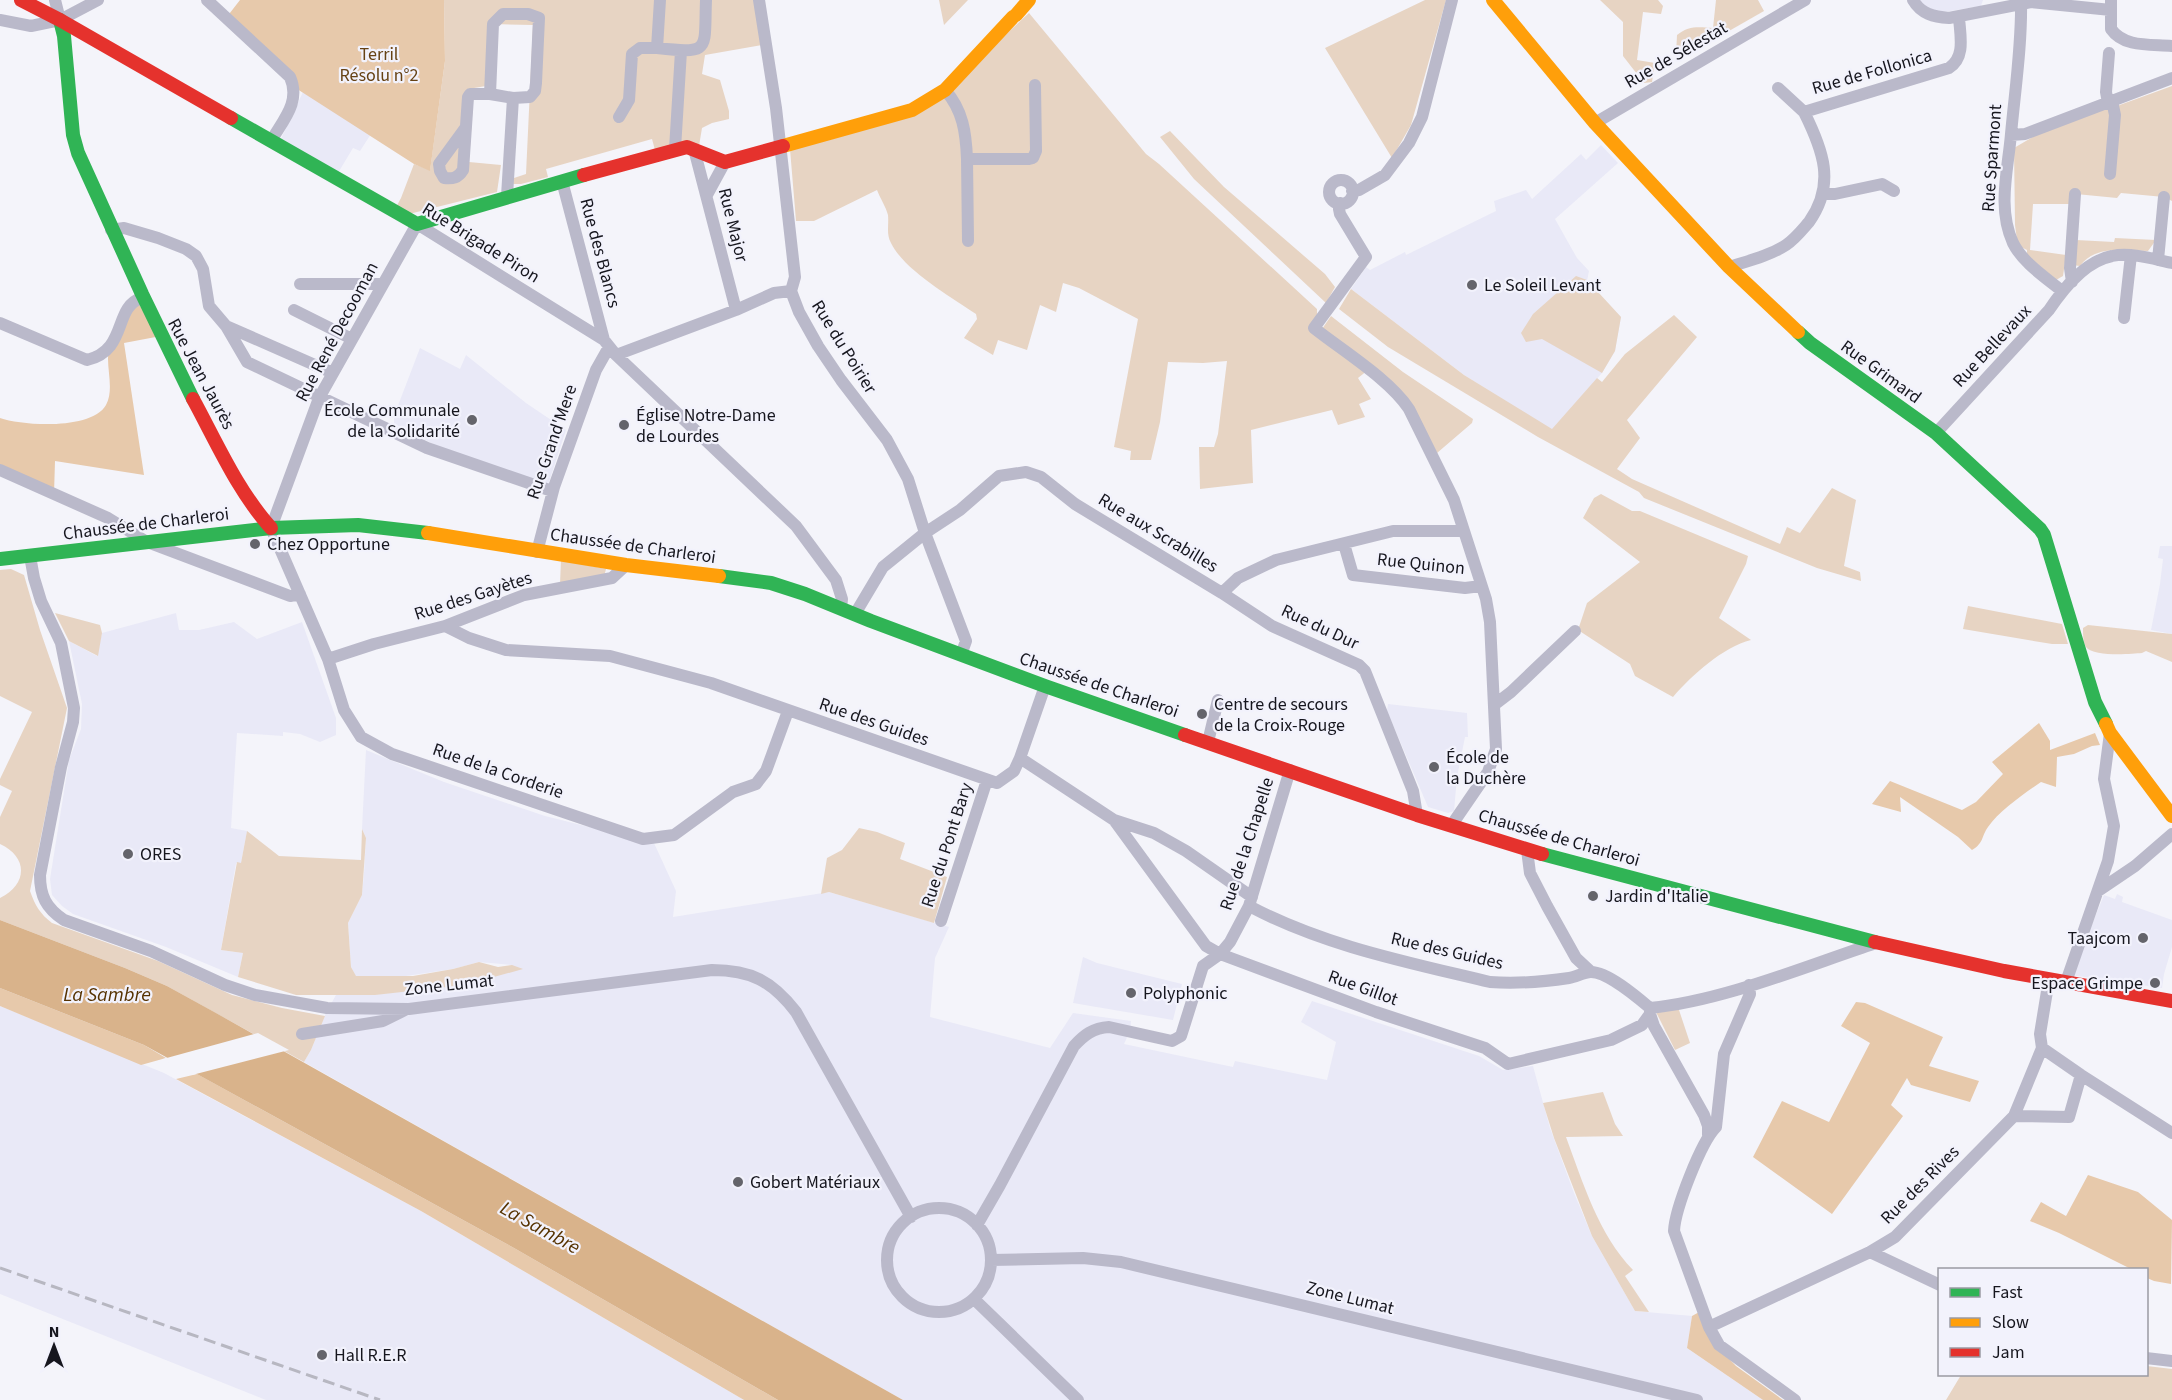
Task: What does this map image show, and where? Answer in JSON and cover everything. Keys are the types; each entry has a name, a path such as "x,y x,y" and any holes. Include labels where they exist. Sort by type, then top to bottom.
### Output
{"street":[{"name":"Rue Brigade Piron","path":"21,0 417,224 610,348 796,526 836,580 842,599 841,608"},
{"name":"Rue Jean Jaurès","path":"55,0 63,36 73,135 78,153 141,298 192,398 254,510 272,528"},
{"path":"0,20 31,26 60,20 98,0"},
{"path":"207,0 290,77 295,100 271,141"},
{"path":"657,48 660,0"},
{"path":"620,117 629,100 632,54 640,48 681,51 700,49 704,42 706,0"},
{"name":"Rue du Poirier","path":"759,0 776,108 795,277 791,291 799,312 818,346 898,458 908,478 925,533 966,641 961,655"},
{"path":"562,182 687,147 725,162 912,110 945,90 1029,0"},
{"path":"1352,191 1359,190 1385,175 1409,143 1422,117 1452,0"},
{"name":"Rue Grimard","path":"1493,0 1595,123 1729,267 1809,343 1936,433 2040,529 2044,535 2095,702 2110,733 2172,816"},
{"name":"Rue de Sélestat","path":"1595,123 1805,0"},
{"path":"1913,0 1920,10 1931,15 1949,18 1959,17 1988,5 2031,2 2111,5 2111,29 2121,39 2134,43 2172,46"},
{"name":"Rue Sparmont","path":"2021,3 2004,205 2005,224 2014,245 2028,263 2062,291"},
{"path":"466,127 470,94 490,94 513,98 530,97 534,91 539,18 528,14 503,14 493,24 490,94"},
{"name":"Rue de Follonica","path":"1804,112 1949,68 1957,63 1960,54 1959,17"},
{"path":"675,149 681,51"},
{"path":"2109,53 2106,92 2115,115 2110,174"},
{"path":"2011,135 2025,134 2172,78"},
{"path":"967,159 1033,158 1036,146 1035,85"},
{"name":"Rue de Follonica","path":"1729,267 1758,258 1787,245 1815,213 1823,194 1824,172 1820,149 1804,112 1778,88"},
{"path":"945,90 956,106 964,127 967,159 968,241"},
{"path":"507,196 513,98"},
{"name":"Rue Major","path":"694,149 736,310"},
{"path":"707,195 725,162"},
{"path":"1342,180 1349,184 1352,191 1348,200 1340,203 1334,201 1330,195 1332,184 1342,180"},
{"name":"Rue des Blancs","path":"417,224 507,196 562,182 610,348"},
{"path":"1823,194 1835,194 1882,184 1894,191"},
{"path":"2072,282 2070,268 2075,194"},
{"path":"2158,260 2164,196"},
{"path":"1340,203 1340,214 1366,256 1314,328 1403,400 1454,500 1486,599 1490,622 1496,749 1488,772 1451,826"},
{"name":"Rue René Decooman","path":"272,528 319,398 417,224"},
{"path":"111,230 124,228 158,238 186,249 196,256 203,269 209,306 226,326 247,363 427,448 552,491"},
{"path":"2124,318 2131,255"},
{"name":"Rue Bellevaux","path":"1936,433 2049,310 2062,291 2100,260 2131,255 2172,263"},
{"path":"300,284 383,284"},
{"path":"610,348 736,310 774,293 791,291"},
{"path":"0,323 87,360 100,357 109,349 130,304 141,298"},
{"path":"294,310 352,339"},
{"path":"226,326 333,373"},
{"name":"Rue Grand'Mere","path":"537,552 552,491 596,370 610,348"},
{"path":"0,470 108,518 147,542 290,596 300,594"},
{"name":"Rue aux Scrabilles","path":"855,614 883,567 925,533 960,510 999,476 1015,472 1035,474 1075,504 1222,593 1238,578 1276,560 1393,531 1464,531"},
{"name":"Chaussée de Charleroi","path":"0,559 272,528 358,525 450,536 626,565 771,583 1045,686 1451,826 1527,849 1877,942 2049,979 2172,1001"},
{"name":"Rue de la Corderie","path":"272,528 328,659 344,710 361,737 392,754 643,839 674,836 733,792 756,784 766,771 788,711"},
{"name":"Rue Quinon","path":"1344,544 1353,575 1465,588 1481,586"},
{"name":"Zone Lumat","path":"30,556 41,601 61,643 74,708 40,875 40,891 45,903 53,913 64,920 150,951 225,985 255,995 327,1008 409,1009 712,970 731,970 753,975 772,986 796,1012 911,1217"},
{"name":"Rue des Gayètes","path":"328,659 374,644 445,626 524,595 612,578 626,565"},
{"name":"Rue du Dur","path":"1222,593 1272,626 1359,665 1365,672 1413,791 1417,814"},
{"name":"Rue des Guides","path":"445,626 469,638 506,650 610,656 711,683 987,780"},
{"path":"1494,705 1511,692 1575,631"},
{"path":"987,780 997,783 1014,771 1045,686"},
{"path":"1208,742 1218,700"},
{"path":"2066,982 2108,861 2114,826 2104,779 2110,733"},
{"name":"Rue des Guides","path":"1020,758 1114,820 1154,833 1186,850 1250,902 1296,930 1329,941 1490,982 1506,984 1545,981 1575,977 1591,972"},
{"name":"Rue de la Chapelle","path":"977,1225 1074,1046 1087,1033 1099,1028 1130,1031 1172,1041 1181,1036 1203,966 1220,954 1230,942 1250,902 1290,770"},
{"name":"Rue du Pont Bary","path":"941,921 987,780"},
{"name":"Rue Gillot","path":"1114,820 1206,946 1220,954 1376,1012 1485,1048 1508,1064 1611,1040 1642,1025 1650,1011"},
{"path":"2098,891 2135,866 2172,834"},
{"path":"1527,849 1530,873 1576,958 1591,972 1603,975 1633,993 1650,1011 1654,1026 1704,1115 1708,1135"},
{"path":"1650,1011 1681,1005 1749,985 1877,942"},
{"path":"2049,979 2040,1034 2042,1048 2081,1076 2172,1133"},
{"path":"1749,985 1749,994 1724,1054 1716,1126 1708,1135 1677,1213 1674,1231 1709,1327 1719,1345 1795,1400"},
{"path":"302,1034 383,1021 409,1009"},
{"name":"Rue des Rives","path":"1709,1327 1870,1252 1895,1237 2014,1116 2042,1048"},
{"path":"2014,1116 2069,1117 2081,1076"},
{"path":"938,1208 962,1214 977,1225 987,1240 991,1260 988,1279 974,1299 959,1308 938,1312 916,1306 899,1294 891,1280 888,1249 894,1235 911,1217 923,1211 938,1208"},
{"path":"1870,1252 1938,1285"},
{"name":"Zone Lumat","path":"991,1260 1083,1258 1121,1262 1697,1400"},
{"path":"974,1299 1078,1400"},
{"path":"2148,1358 2172,1361"}],"shaded area":[{"path":"444,0 756,0 762,45 705,55 702,74 720,80 729,119 702,128 699,146 655,150 652,139 546,169 548,177 513,184 514,178 526,174 533,25 493,24 486,86 474,88 469,162 501,165 497,192 409,214 394,211 414,164 430,170 445,61"},
{"path":"939,0 968,0 944,25"},
{"path":"1425,0 1446,0 1411,125 1392,158 1325,48"},
{"path":"1600,0 1658,0 1663,6 1661,14 1643,12 1637,60 1655,63 1652,82 1644,83 1623,56 1623,22"},
{"path":"1716,0 1758,0 1764,11 1679,57 1676,55 1677,35 1681,32 1690,28 1713,28"},
{"path":"1915,0 1983,0 1981,6 1938,13"},
{"path":"1029,13 1146,154 1317,309 1317,330 1322,329 1331,316 1403,372 1473,419 1472,423 1437,453 1412,406 1368,370 1358,378 1371,399 1359,404 1365,417 1338,425 1332,410 1251,430 1253,483 1200,489 1199,447 1214,447 1218,434 1227,361 1168,362 1160,422 1151,460 1130,460 1131,451 1114,447 1138,319 1079,288 1063,283 1056,312 1040,305 1027,350 998,340 993,355 964,338 977,319 976,314 917,273 897,253 889,240 888,215 877,190 814,221 796,221 790,149 934,101"},
{"path":"2172,86 2172,201 2164,197 2121,193 2117,198 2076,194 2072,204 2033,204 2030,250 2066,255 2063,276 2056,280 2027,255 2027,250 2021,247 2017,240 2014,148 2060,121 2117,106"},
{"path":"303,92 371,134 360,151 353,148 338,173 280,141"},
{"path":"1170,131 1224,187 1325,274 1335,287 1326,303 1194,179 1160,137"},
{"name":"Le Soleil Levant","path":"1601,145 1618,163 1555,219 1577,258 1589,271 1587,281 1621,317 1615,351 1602,373 1552,430 1464,375 1351,289 1366,267 1370,270 1405,252 1406,255 1496,211 1494,201 1526,190 1532,199 1581,154 1586,160"},
{"path":"2115,238 2156,240 2148,251 2111,250 2086,259 2080,266 2072,265 2076,240 2114,242"},
{"path":"1576,276 1587,280 1621,317 1615,351 1602,373 1542,339 1526,342 1521,333 1533,314"},
{"path":"1351,289 1464,375 1552,429 1597,378 1602,382 1625,354 1674,315 1697,337 1627,420 1640,438 1617,469 1632,479 1780,544 1787,527 1800,533 1832,488 1856,500 1844,566 1860,572 1861,581 1817,568 1644,498 1639,492 1538,437 1388,347 1339,309"},
{"name":"École Communale de la Solidarité","path":"420,348 460,369 466,355 526,403 566,430 548,485 449,452 394,424 394,416"},
{"path":"1601,494 1632,511 1640,511 1748,556 1719,618 1751,640 1719,655 1673,697 1635,676 1630,664 1578,630 1587,603 1640,562 1583,518 1594,498"},
{"path":"2160,546 2172,546 2172,634 2151,630 2163,559 2158,558"},
{"path":"561,560 606,569 604,577 560,584"},
{"path":"11,569 24,575 67,708 30,891 36,905 52,923 158,961 232,995 325,1016 304,1062 167,986 0,920 0,898 16,885 21,871 16,856 0,844 0,817 12,791 0,785 0,779 32,712 0,696 0,570"},
{"path":"1968,606 2062,624 2068,644 2052,644 1963,629"},
{"path":"55,613 100,625 102,633 98,656 69,641"},
{"path":"176,613 179,630 199,630 234,622 257,639 302,622 336,718 336,735 320,742 300,734 283,732 283,736 237,733 231,828 247,831 241,863 236,863 221,950 243,953 238,977 166,947 73,914 52,895 50,879 69,760 81,729 82,704 69,641 97,656 102,633"},
{"path":"2088,625 2172,634 2172,662 2146,651 2112,654 2090,650 2085,645 2083,635 2083,628"},
{"name":"École de la Duchère","path":"1388,704 1467,713 1468,737 1465,737 1457,777 1454,811 1448,813 1428,807 1387,711"},
{"path":"366,750 444,782 545,816 654,843 676,891 673,917 829,892 949,927 935,958 930,1017 1050,1048 1073,1013 1131,1021 1130,1031 1124,1044 1233,1067 1235,1061 1327,1080 1336,1042 1301,1022 1312,1001 1479,1056 1503,1070 1533,1066 1550,1128 1574,1193 1592,1236 1635,1311 1692,1316 1687,1348 1763,1400 903,1400 304,1062 336,995 465,985 512,965 479,962 453,969 406,976 356,977 351,967 348,923 362,895 366,838 362,829"},
{"path":"859,828 905,843 900,859 947,877 934,923 829,892 821,894 827,858 842,850"},
{"path":"362,829 366,838 362,895 348,923 351,967 356,976 413,976 479,962 498,967 512,965 523,969 465,985 375,995 296,995 238,977 243,953 221,950 237,862 241,863 247,831 279,856 361,860"},
{"path":"2117,894 2123,897 2122,902 2172,920 2172,947 2162,988 2071,975 2104,895 2115,899"},
{"name":"Polyphonic","path":"1083,957 1097,963 1182,984 1173,1020 1073,1003"},
{"path":"0,1006 164,1073 421,1211 744,1400 266,1400 0,1294"},
{"path":"1678,1007 1690,1043 1675,1050 1656,1012"},
{"path":"1603,1092 1615,1124 1623,1136 1566,1137 1601,1225 1633,1270 1625,1276 1649,1312 1635,1311 1592,1236 1543,1103"},
{"path":"2148,1366 2172,1369 2172,1400 1946,1400 1960,1376 2148,1376"}],"green space":[{"name":"Terril Résolu n°2","path":"240,0 444,0 445,61 430,171 414,164 294,87 226,18"},
{"path":"136,300 161,336 124,343 144,475 55,461 54,494 0,471 0,418 24,423 56,424 87,419 106,405 110,391 109,349"},
{"path":"2039,723 2050,741 2050,750 2095,733 2100,745 2057,757 2056,787 2041,782 2020,797 1993,821 1972,850 1958,837 1900,797 1901,812 1872,804 1890,781 1962,810 1976,802 2003,774 1992,762"},
{"path":"0,988 144,1045 166,1058 141,1065 0,1006"},
{"path":"1856,1002 1865,1003 1943,1037 1929,1066 1979,1081 1970,1102 1911,1085 1907,1078 1891,1105 1903,1116 1832,1214 1753,1157 1782,1101 1829,1122 1870,1043 1841,1026"},
{"path":"197,1074 514,1248 778,1400 744,1400 421,1211 176,1079"},
{"path":"2088,1175 2138,1192 2172,1220 2171,1284 2148,1278 2148,1268 2129,1268 2030,1221 2041,1202 2066,1216"},
{"path":"1701,1311 1710,1339 1736,1366 1783,1400 1763,1400 1687,1348 1692,1316"}],"water":[{"name":"La Sambre","path":"0,920 167,986 903,1400 778,1400 514,1248 144,1045 0,988"}],"pier":[{"path":"258,1033 289,1050 192,1075 163,1059"}],"railway":[{"path":"0,1268 380,1400"}],"traffic: fast":[{"path":"60,20 64,36 73,135 78,153 193,399"},
{"path":"231,118 417,224 584,175"},
{"path":"1798,332 1936,433 2040,529 2044,535 2095,702 2106,724"},
{"path":"0,559 271,528 358,525 428,533"},
{"path":"719,576 771,583 805,594 1045,686 1185,735"},
{"path":"1542,854 1875,942"}],"traffic: slow":[{"path":"1016,15 1029,0"},
{"path":"1493,0 1595,123 1729,267 1798,332"},
{"path":"783,146 912,110 945,90 1013,17"},
{"path":"428,533 626,565 719,576"},
{"path":"2106,724 2110,733 2172,816"}],"traffic: jam":[{"path":"21,0 231,118"},
{"path":"584,175 687,147 725,162 783,146"},
{"path":"193,399 238,482 271,528"},
{"path":"1185,735 1417,815 1542,854"},
{"path":"1875,942 2004,971 2172,1001"}],"place":[{"name":"Le Soleil Levant","path":"1472,285"},
{"name":"École Communale de la Solidarité","path":"472,420"},
{"name":"Église Notre-Dame de Lourdes","path":"624,425"},
{"name":"Chez Opportune","path":"255,544"},
{"name":"Centre de secours de la Croix-Rouge","path":"1202,714"},
{"name":"École de la Duchère","path":"1434,767"},
{"name":"ORES","path":"128,854"},
{"name":"Jardin d'Italie","path":"1593,896"},
{"name":"Taajcom","path":"2143,938"},
{"name":"Espace Grimpe","path":"2155,983"},
{"name":"Polyphonic","path":"1131,993"},
{"name":"Gobert Matériaux","path":"738,1182"},
{"name":"Hall R.E.R","path":"322,1355"}]}
